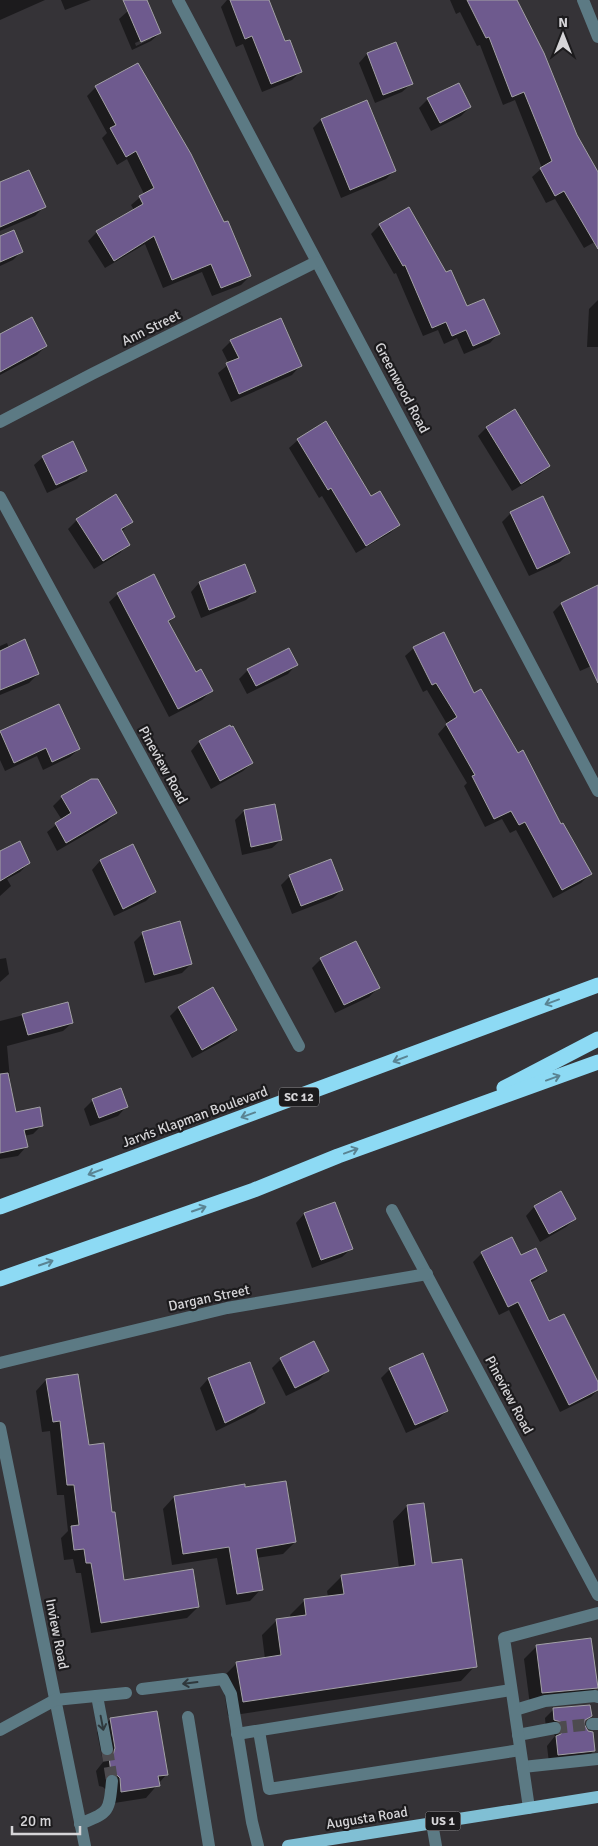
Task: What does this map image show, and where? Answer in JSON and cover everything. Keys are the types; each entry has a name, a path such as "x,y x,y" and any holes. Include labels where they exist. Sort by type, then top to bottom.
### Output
{"highway":[{"name":"Jarvis Klapman Boulevard","path":"0,1207 598,985"},
{"path":"447,1117 598,1039"},
{"path":"0,1279 254,1190 338,1156 598,1062"}],"main road":[{"name":"Augusta Road","path":"288,1846 348,1841 432,1823 598,1797"}],"street":[{"name":"Greenwood Road","path":"178,0 598,792"},
{"path":"583,0 598,37"},
{"name":"Ann Street","path":"0,422 316,262"},
{"name":"Pineview Road","path":"0,498 299,1046"},
{"name":"Pineview Road","path":"392,1210 598,1595"},
{"name":"Dargan Street","path":"0,1363 227,1308 427,1274"},
{"name":"Inview Road","path":"0,1428 85,1846"},
{"path":"529,1808 504,1638 598,1613"},
{"path":"142,1689 223,1679 231,1694 258,1846"},
{"path":"237,1734 511,1690"},
{"path":"0,1730 55,1700 126,1693"},
{"path":"97,1696 107,1749"},
{"path":"514,1710 545,1701 598,1697"},
{"path":"188,1717 209,1846"},
{"path":"518,1735 555,1728"},
{"path":"259,1731 269,1789 520,1750"},
{"path":"523,1768 598,1759"},
{"path":"80,1824 103,1814 110,1803 112,1781"},
{"path":"432,1823 436,1846"}],"building":[{"path":"123,0 147,0 161,33 141,42"},
{"path":"230,0 269,0 285,41 290,40 302,72 271,84 252,36 245,39"},
{"path":"467,0 517,0 544,53 577,135 598,172 598,249 564,191 555,196 540,168 552,161 524,92 512,97 489,37 486,38"},
{"path":"396,42 413,84 383,95 367,53"},
{"path":"138,63 191,154 224,222 228,221 251,276 221,288 211,264 172,280 154,236 114,261 96,231 143,204 139,196 154,188 136,151 126,157 110,128 116,125 95,86"},
{"path":"459,83 471,107 440,123 427,98"},
{"path":"367,100 396,171 350,190 321,119"},
{"path":"29,170 46,207 0,227 0,182"},
{"path":"409,207 446,272 451,270 467,306 484,299 500,334 473,346 466,330 452,336 446,322 432,328 405,265 403,266 379,224"},
{"path":"14,230 23,252 0,262 0,236"},
{"path":"32,317 47,346 0,372 0,334"},
{"path":"281,318 302,366 239,394 226,363 239,358 230,340"},
{"path":"515,409 550,466 521,484 486,427"},
{"path":"326,421 371,496 380,491 400,525 366,546 331,488 328,490 297,439"},
{"path":"73,441 87,471 56,485 42,456"},
{"path":"116,494 133,522 121,529 130,545 103,561 76,519"},
{"path":"543,496 570,553 537,569 510,512"},
{"path":"245,564 256,592 209,610 199,582"},
{"path":"154,574 175,617 168,621 196,672 201,669 213,691 178,709 117,593"},
{"path":"598,585 598,683 561,603"},
{"path":"444,632 474,693 481,689 518,753 523,750 561,824 563,823 592,874 562,890 525,822 519,825 511,811 494,819 472,776 475,775 446,724 457,717 436,683 432,685 413,647"},
{"path":"25,639 39,674 0,690 0,651"},
{"path":"289,648 298,665 256,686 247,669"},
{"path":"59,704 80,749 52,762 46,748 14,763 0,731"},
{"path":"230,725 231,727 233,726 253,763 220,781 199,741"},
{"path":"91,779 98,779 117,813 66,843 55,823 71,813 61,796"},
{"path":"275,804 282,840 251,847 244,810"},
{"path":"20,841 30,863 0,881 0,851"},
{"path":"133,844 156,892 123,909 100,860"},
{"path":"331,859 343,890 301,906 289,875"},
{"path":"180,921 192,964 154,975 142,932"},
{"path":"356,941 380,988 344,1005 320,958"},
{"path":"213,987 237,1030 202,1050 178,1007"},
{"path":"68,1002 73,1023 28,1035 22,1014"},
{"path":"8,1073 16,1112 40,1107 43,1126 24,1130 28,1147 0,1153 0,1074"},
{"path":"121,1088 128,1107 99,1118 92,1099"},
{"path":"561,1191 576,1219 549,1234 534,1206"},
{"path":"335,1202 353,1249 321,1260 304,1213"},
{"path":"512,1237 521,1255 536,1248 547,1271 530,1280 549,1321 564,1314 598,1382 598,1390 569,1405 518,1302 508,1307 481,1252"},
{"path":"314,1341 329,1371 295,1388 280,1358"},
{"path":"423,1353 448,1411 415,1425 389,1368"},
{"path":"250,1362 265,1403 225,1423 208,1378"},
{"path":"78,1374 89,1445 104,1443 112,1512 115,1512 124,1580 193,1569 199,1607 101,1623 91,1563 86,1563 84,1549 74,1550 71,1526 79,1525 74,1485 67,1485 60,1421 53,1422 46,1379"},
{"path":"286,1481 296,1542 256,1549 263,1590 237,1594 229,1547 183,1554 174,1496 245,1484 245,1487"},
{"path":"424,1503 432,1563 462,1559 477,1667 243,1702 236,1662 281,1655 276,1619 306,1615 304,1599 344,1594 341,1575 415,1565 407,1505"},
{"path":"591,1638 598,1688 542,1693 536,1645"},
{"path":"590,1705 592,1716 585,1720 584,1724 588,1731 593,1732 595,1751 558,1755 556,1736 561,1734 563,1727 561,1722 554,1720 553,1708"},
{"path":"157,1711 168,1775 158,1776 160,1786 121,1792 120,1778 116,1774 111,1773 109,1757 113,1755 115,1748 110,1718"}],"tunnel":[{"path":"555,1728 592,1724"},
{"path":"107,1749 112,1781"}]}
